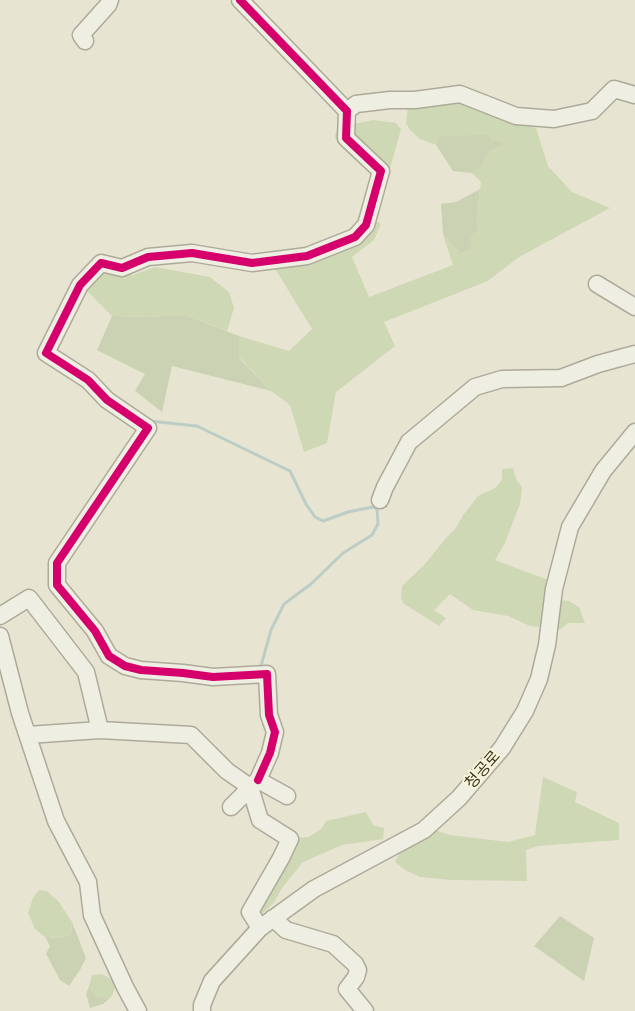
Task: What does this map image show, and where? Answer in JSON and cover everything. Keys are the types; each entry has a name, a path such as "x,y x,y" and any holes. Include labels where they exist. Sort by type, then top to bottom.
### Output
{"street":[{"path":"85,41 81,35 108,5 110,0"},
{"path":"231,807 254,784 270,753 275,732 270,715 267,674 213,677 141,670 125,666 109,656 94,631 57,585 56,563 148,428 107,400 88,380 46,354 80,285 101,263 122,268 148,257 192,253 252,263 307,256 355,237 366,225 381,171 346,138 347,111 240,0"},
{"path":"347,111 356,104 390,100 415,100 460,94 516,116 554,119 592,111 614,89 635,95"},
{"path":"597,284 635,307"},
{"path":"380,500 385,486 409,442 475,387 502,379 561,378 598,364 635,354"},
{"name":"청공로","path":"202,1011 202,1005 212,981 266,923 314,889 424,830 459,798 502,748 525,711 539,679 547,645 554,589 570,526 603,471 635,432"},
{"path":"0,616 29,598 86,672 100,730"},
{"path":"0,636 20,713 56,821 88,882 92,916 138,1011"},
{"path":"28,735 100,730 191,735 227,771 254,784 287,796"},
{"path":"254,784 260,820 290,839 250,912 266,923 333,944 355,964 358,970 356,977 347,989 365,1011"}],"green space":[{"path":"456,99 536,128 548,166 572,192 610,208 519,257 488,281 384,322 395,346 336,392 327,443 304,452 290,405 271,391 239,357 239,336 289,351 312,329 274,267 375,220 381,224 374,240 352,257 369,297 453,265 443,234 460,253 470,251 472,236 478,229 477,215 481,182 472,173 484,164 486,155 491,150 502,146 492,141 440,136 436,145 420,139 410,130 406,123 408,106"},
{"path":"373,120 396,123 401,129 389,172 337,143 335,136 338,125 340,127"},
{"path":"488,135 492,141 503,141 502,146 491,150 486,155 484,164 472,173 453,171 436,145 439,136"},
{"path":"480,189 477,215 478,229 472,236 470,251 460,253 443,234 441,204 456,202"},
{"path":"155,267 210,277 229,292 234,308 227,331 185,315 112,316 87,291 104,273 133,275"},
{"path":"185,315 239,336 239,358 271,391 172,366 162,412 135,391 145,374 97,350 112,316"},
{"path":"513,468 517,481 522,487 520,504 505,543 495,560 548,580 547,599 569,601 579,607 585,623 568,623 561,629 530,626 508,616 473,610 450,594 434,610 446,618 439,626 404,604 401,598 402,586 424,565 455,529 478,496 495,488 502,480 502,469"},
{"path":"543,777 577,792 575,802 619,823 619,840 538,846 526,850 527,881 451,880 420,877 405,870 395,862 402,848 435,830 450,835 508,842 535,835"},
{"path":"366,812 373,825 384,828 383,839 342,845 303,862 282,888 275,901 261,915 263,899 294,838 309,837 322,828 326,821"},
{"path":"39,890 47,891 59,902 72,922 71,935 57,938 45,937 35,929 28,913 33,898"},
{"path":"560,916 594,938 584,981 534,946"},
{"path":"72,922 86,958 69,986 60,980 46,954 50,946 45,937 57,938 71,935"},
{"path":"102,974 111,979 115,987 109,999 95,996 89,986 92,975"},
{"path":"89,986 95,996 109,999 103,1004 90,1008 86,994"}],"waterway":[{"path":"149,421 197,426 290,471 306,504 315,517 323,521 348,512 373,507 377,509 378,524 372,535 343,553 311,584 284,604 271,630 261,666"}],"cycle path":[{"path":"240,0 347,111 346,138 381,171 366,225 355,237 307,256 252,263 192,253 148,257 122,268 101,263 80,285 46,353 88,380 107,400 148,428 57,563 57,585 95,631 109,656 125,666 141,670 213,677 267,674 269,715 275,732 270,753 258,780"}]}
